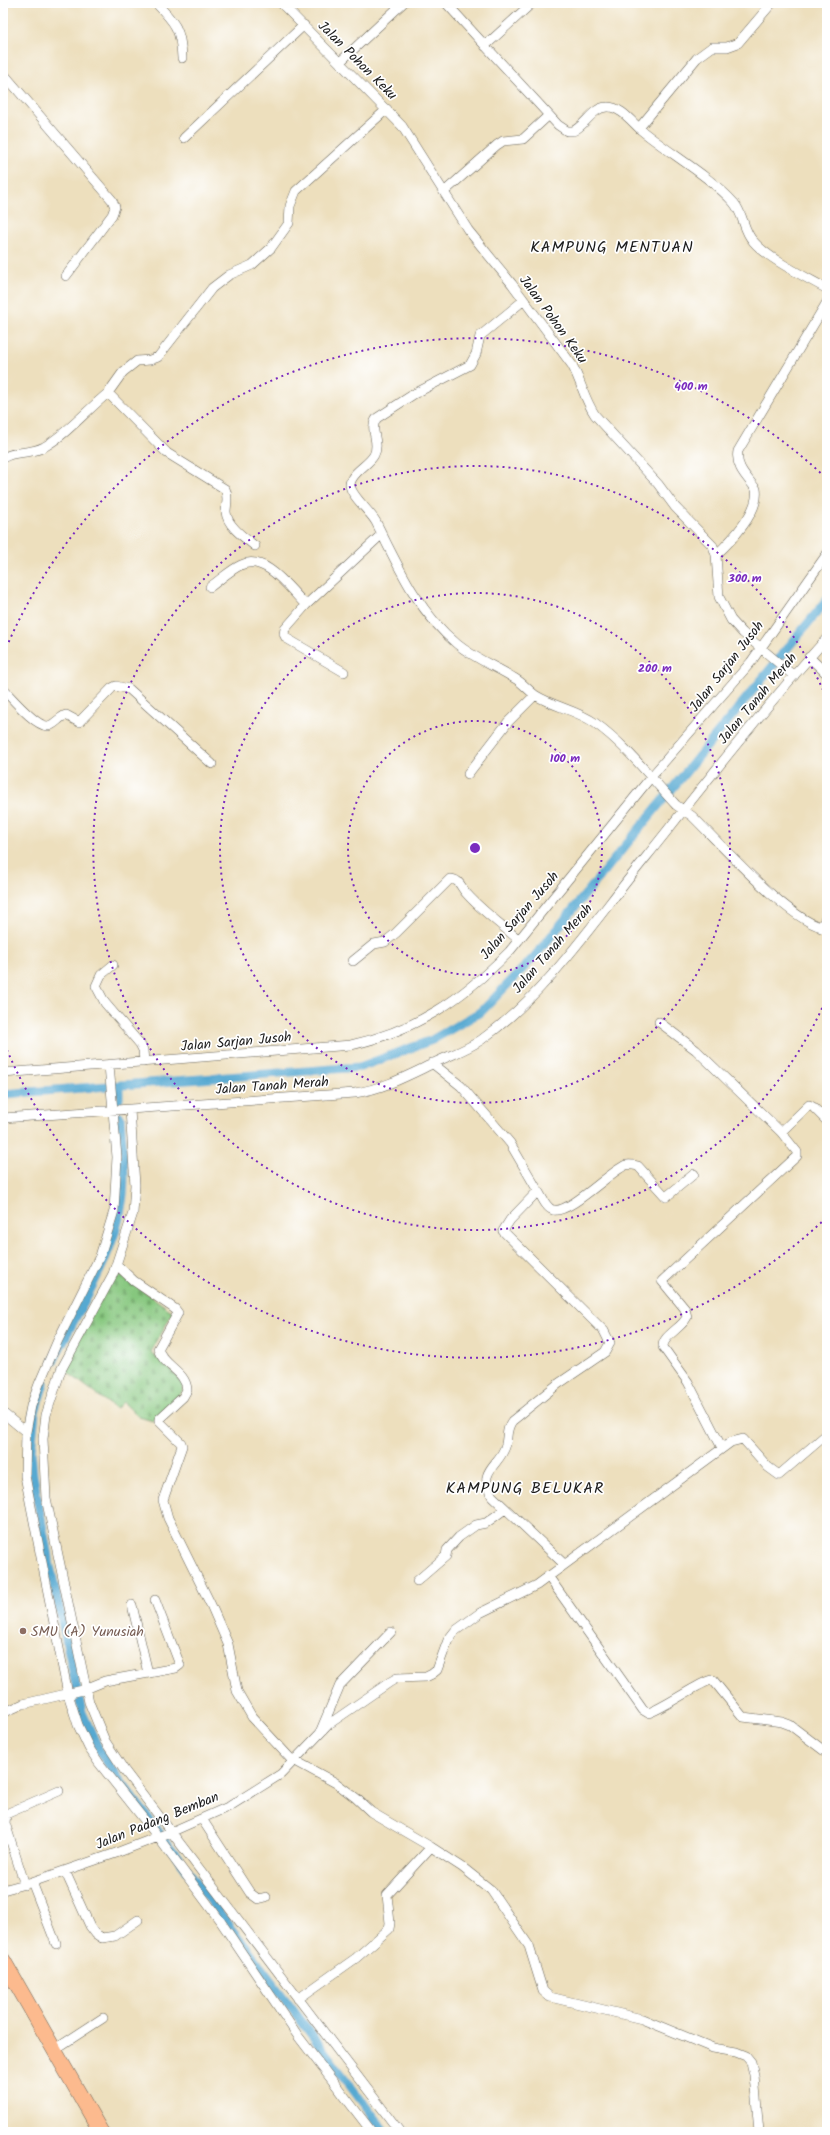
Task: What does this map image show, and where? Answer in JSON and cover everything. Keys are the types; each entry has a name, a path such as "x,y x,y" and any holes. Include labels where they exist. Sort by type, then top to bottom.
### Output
{"main road":[{"path":"3,1960 101,2132"}],"street":[{"path":"156,3 178,29 181,37 182,58"},
{"name":"Jalan Pohon Keku","path":"281,3 387,109 417,146 468,230 524,300 572,365 578,376 588,405 595,415 658,484 675,507 707,539 716,555 719,597 724,611 743,633 794,676"},
{"path":"340,61 403,3"},
{"path":"446,3 548,116 562,128 573,131 599,109 605,106 619,110 639,128 726,194 743,217 747,233 764,251 827,289"},
{"path":"485,46 532,3"},
{"path":"639,128 697,58 712,47 727,47 738,42 772,3"},
{"path":"184,138 304,25"},
{"path":"3,72 112,200 115,207 112,215 66,276"},
{"path":"3,458 8,454 32,452 44,447 68,429 108,393 123,372 137,361 150,360 158,357 212,288 229,275 252,264 272,248 289,223 290,206 296,191 387,109"},
{"path":"444,192 497,145 503,141 523,139 548,116"},
{"path":"524,300 480,336 476,354 470,365 414,394 380,415 373,423 377,446 374,455 351,479 350,485 353,493 374,519 403,576 417,599 441,628 464,650 515,678 535,695 574,711 596,724 652,777 659,787 680,808 692,816 789,911 813,926 824,928 827,915"},
{"path":"716,555 733,537 752,512 756,501 756,489 742,471 737,460 738,451 827,302"},
{"path":"108,393 167,453 225,489 227,493 226,514 230,523 255,546"},
{"path":"344,672 286,638 284,634 285,629 306,605 382,534"},
{"name":"Jalan Sarjan Jusoh","path":"3,1073 351,1045 376,1039 421,1021 444,1007 496,965 519,940 652,777 761,648 827,554"},
{"path":"210,587 241,565 252,561 263,565 306,605"},
{"name":"Jalan Tanah Merah","path":"3,1118 355,1093 375,1090 394,1083 432,1063 460,1052 481,1039 543,985 680,808 827,638"},
{"path":"809,658 827,674"},
{"path":"3,688 35,721 43,726 49,726 66,715 79,722 112,688 116,686 129,689 212,764"},
{"path":"468,774 489,750 508,722 535,695"},
{"path":"353,960 374,944 385,942 396,933 450,879 455,879 459,882 468,895 519,940"},
{"path":"113,965 101,974 96,986 105,1003 140,1044 143,1050 144,1062"},
{"path":"659,1022 696,1050 781,1132 796,1150 797,1156 662,1282 685,1309 687,1317 682,1326 664,1340 663,1347 688,1382 722,1448"},
{"path":"432,1063 461,1086 510,1143 538,1191 548,1206 554,1210 561,1209 592,1190 626,1165 638,1166 666,1197 694,1174"},
{"path":"109,1065 117,1157 114,1211 83,1310 46,1415 43,1439 46,1498 84,1689 94,1720 105,1741 165,1834 298,2036 372,2132"},
{"path":"781,1132 809,1106 813,1107 827,1121"},
{"path":"130,1110 134,1156 133,1206 117,1266 58,1340 31,1406 26,1432 25,1476 70,1693 89,1748 113,1782 165,1834 298,1999 400,2132"},
{"path":"538,1191 510,1220 503,1231 604,1331 610,1343 605,1352 544,1395 512,1421 508,1427 506,1445 500,1457 491,1466 486,1482 492,1496 504,1509 564,1564"},
{"path":"117,1266 134,1281 178,1313 158,1349 162,1358 180,1374 187,1385 187,1390 183,1397 159,1419 159,1422 181,1442 182,1446 163,1500 168,1518 212,1605 228,1644 237,1691 252,1717 264,1732 296,1760 336,1783 356,1798 370,1812 462,1867 491,1890 529,1946 543,1991 550,1997 560,2001 579,2003 642,2019 713,2048 736,2052 746,2056 750,2062 754,2075 759,2132"},
{"path":"3,1413 26,1432"},
{"path":"319,1733 339,1717 397,1678 426,1677 432,1674 436,1670 448,1640 455,1631 480,1613 537,1585 731,1442 743,1439 768,1467 779,1475 827,1434"},
{"path":"418,1581 446,1556 447,1550 459,1537 476,1526 486,1523 504,1509"},
{"path":"548,1576 643,1710 648,1713 679,1698 705,1681 713,1680 743,1717 786,1724 827,1753"},
{"path":"3,1713 37,1700 70,1693 105,1681 170,1670 180,1664 155,1600"},
{"path":"132,1605 148,1673"},
{"path":"319,1733 340,1685 391,1632"},
{"name":"Jalan Padang Bemban","path":"3,1890 28,1884 65,1871 202,1819 281,1774 296,1760 319,1733"},
{"path":"56,1944 28,1884 5,1823 6,1814 59,1791"},
{"path":"202,1819 250,1893 258,1899 266,1897"},
{"path":"298,1999 356,1958 388,1929 390,1923 387,1895 431,1848"},
{"path":"65,1871 90,1926 102,1938 115,1936 138,1920"},
{"path":"54,2050 103,2018"}],"green space":[{"path":"115,1271 173,1312 151,1352 182,1381 183,1391 153,1421 139,1417 123,1402 116,1409 62,1368"}],"waterway":[{"path":"3,1094 360,1067 432,1040 482,1011 534,957 827,600"},
{"path":"119,1085 119,1099"},
{"path":"54,1360 110,1248 116,1228 121,1208 124,1185 124,1162 120,1117"},
{"path":"44,1383 35,1412 31,1451 33,1475 48,1557 82,1712 100,1752 385,2132"}],"place":[{"name":"SMU (A) Yunusiah","path":"23,1631"}],"district":[{"name":"KAMPUNG MENTUAN","path":"612,246"},
{"name":"KAMPUNG BELUKAR","path":"525,1487"}]}
